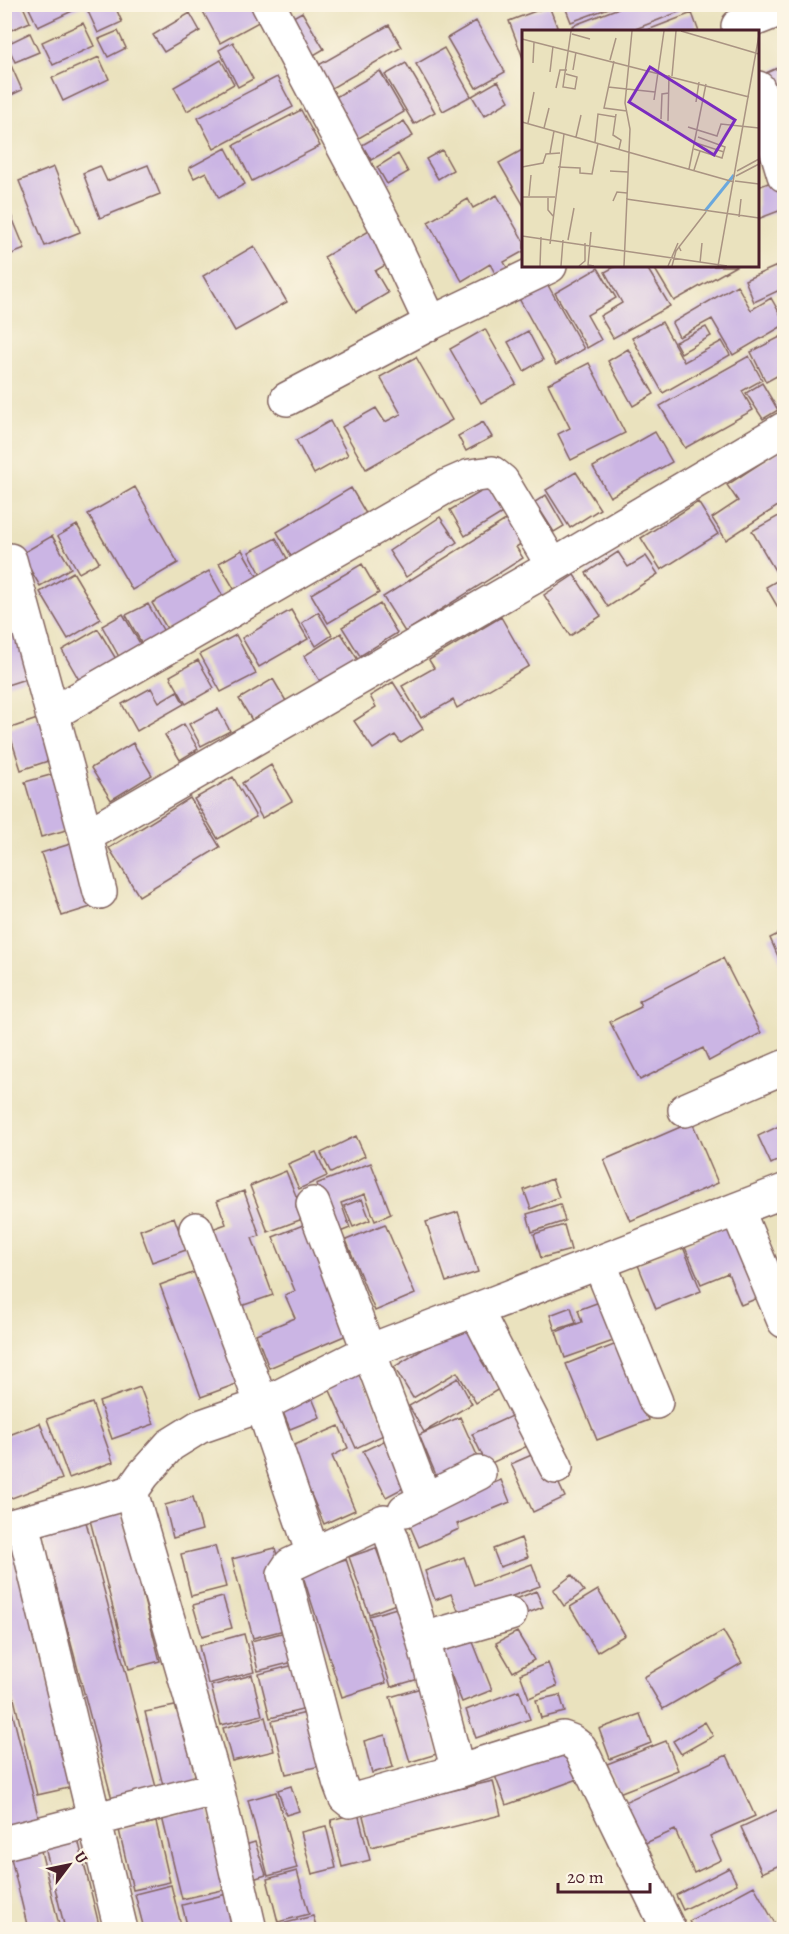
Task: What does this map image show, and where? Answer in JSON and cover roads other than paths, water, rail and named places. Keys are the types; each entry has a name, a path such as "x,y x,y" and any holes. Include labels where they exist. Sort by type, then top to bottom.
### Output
{"street":[{"path":"268,4 386,227 431,323"},
{"path":"737,21 784,8"},
{"path":"759,92 776,162"},
{"path":"286,399 431,323 548,267"},
{"path":"86,836 553,566 784,429"},
{"path":"52,714 447,486 470,476 492,473 502,481 553,566"},
{"path":"10,560 100,892"},
{"path":"685,1110 784,1067"},
{"path":"121,1929 94,1820 14,1526 131,1492 142,1475 170,1445 199,1427 262,1404 369,1351 784,1191"},
{"path":"313,1204 425,1500"},
{"path":"736,1209 784,1321"},
{"path":"196,1229 262,1404 313,1554"},
{"path":"599,1262 656,1402"},
{"path":"476,1310 556,1467"},
{"path":"479,1473 290,1565 284,1574 345,1797 350,1801 458,1771 563,1738 572,1741 580,1748 669,1929"},
{"path":"131,1492 217,1788 250,1929"},
{"path":"384,1521 392,1538 423,1639 458,1771"},
{"path":"423,1639 510,1614"},
{"path":"4,1843 217,1788"}]}
